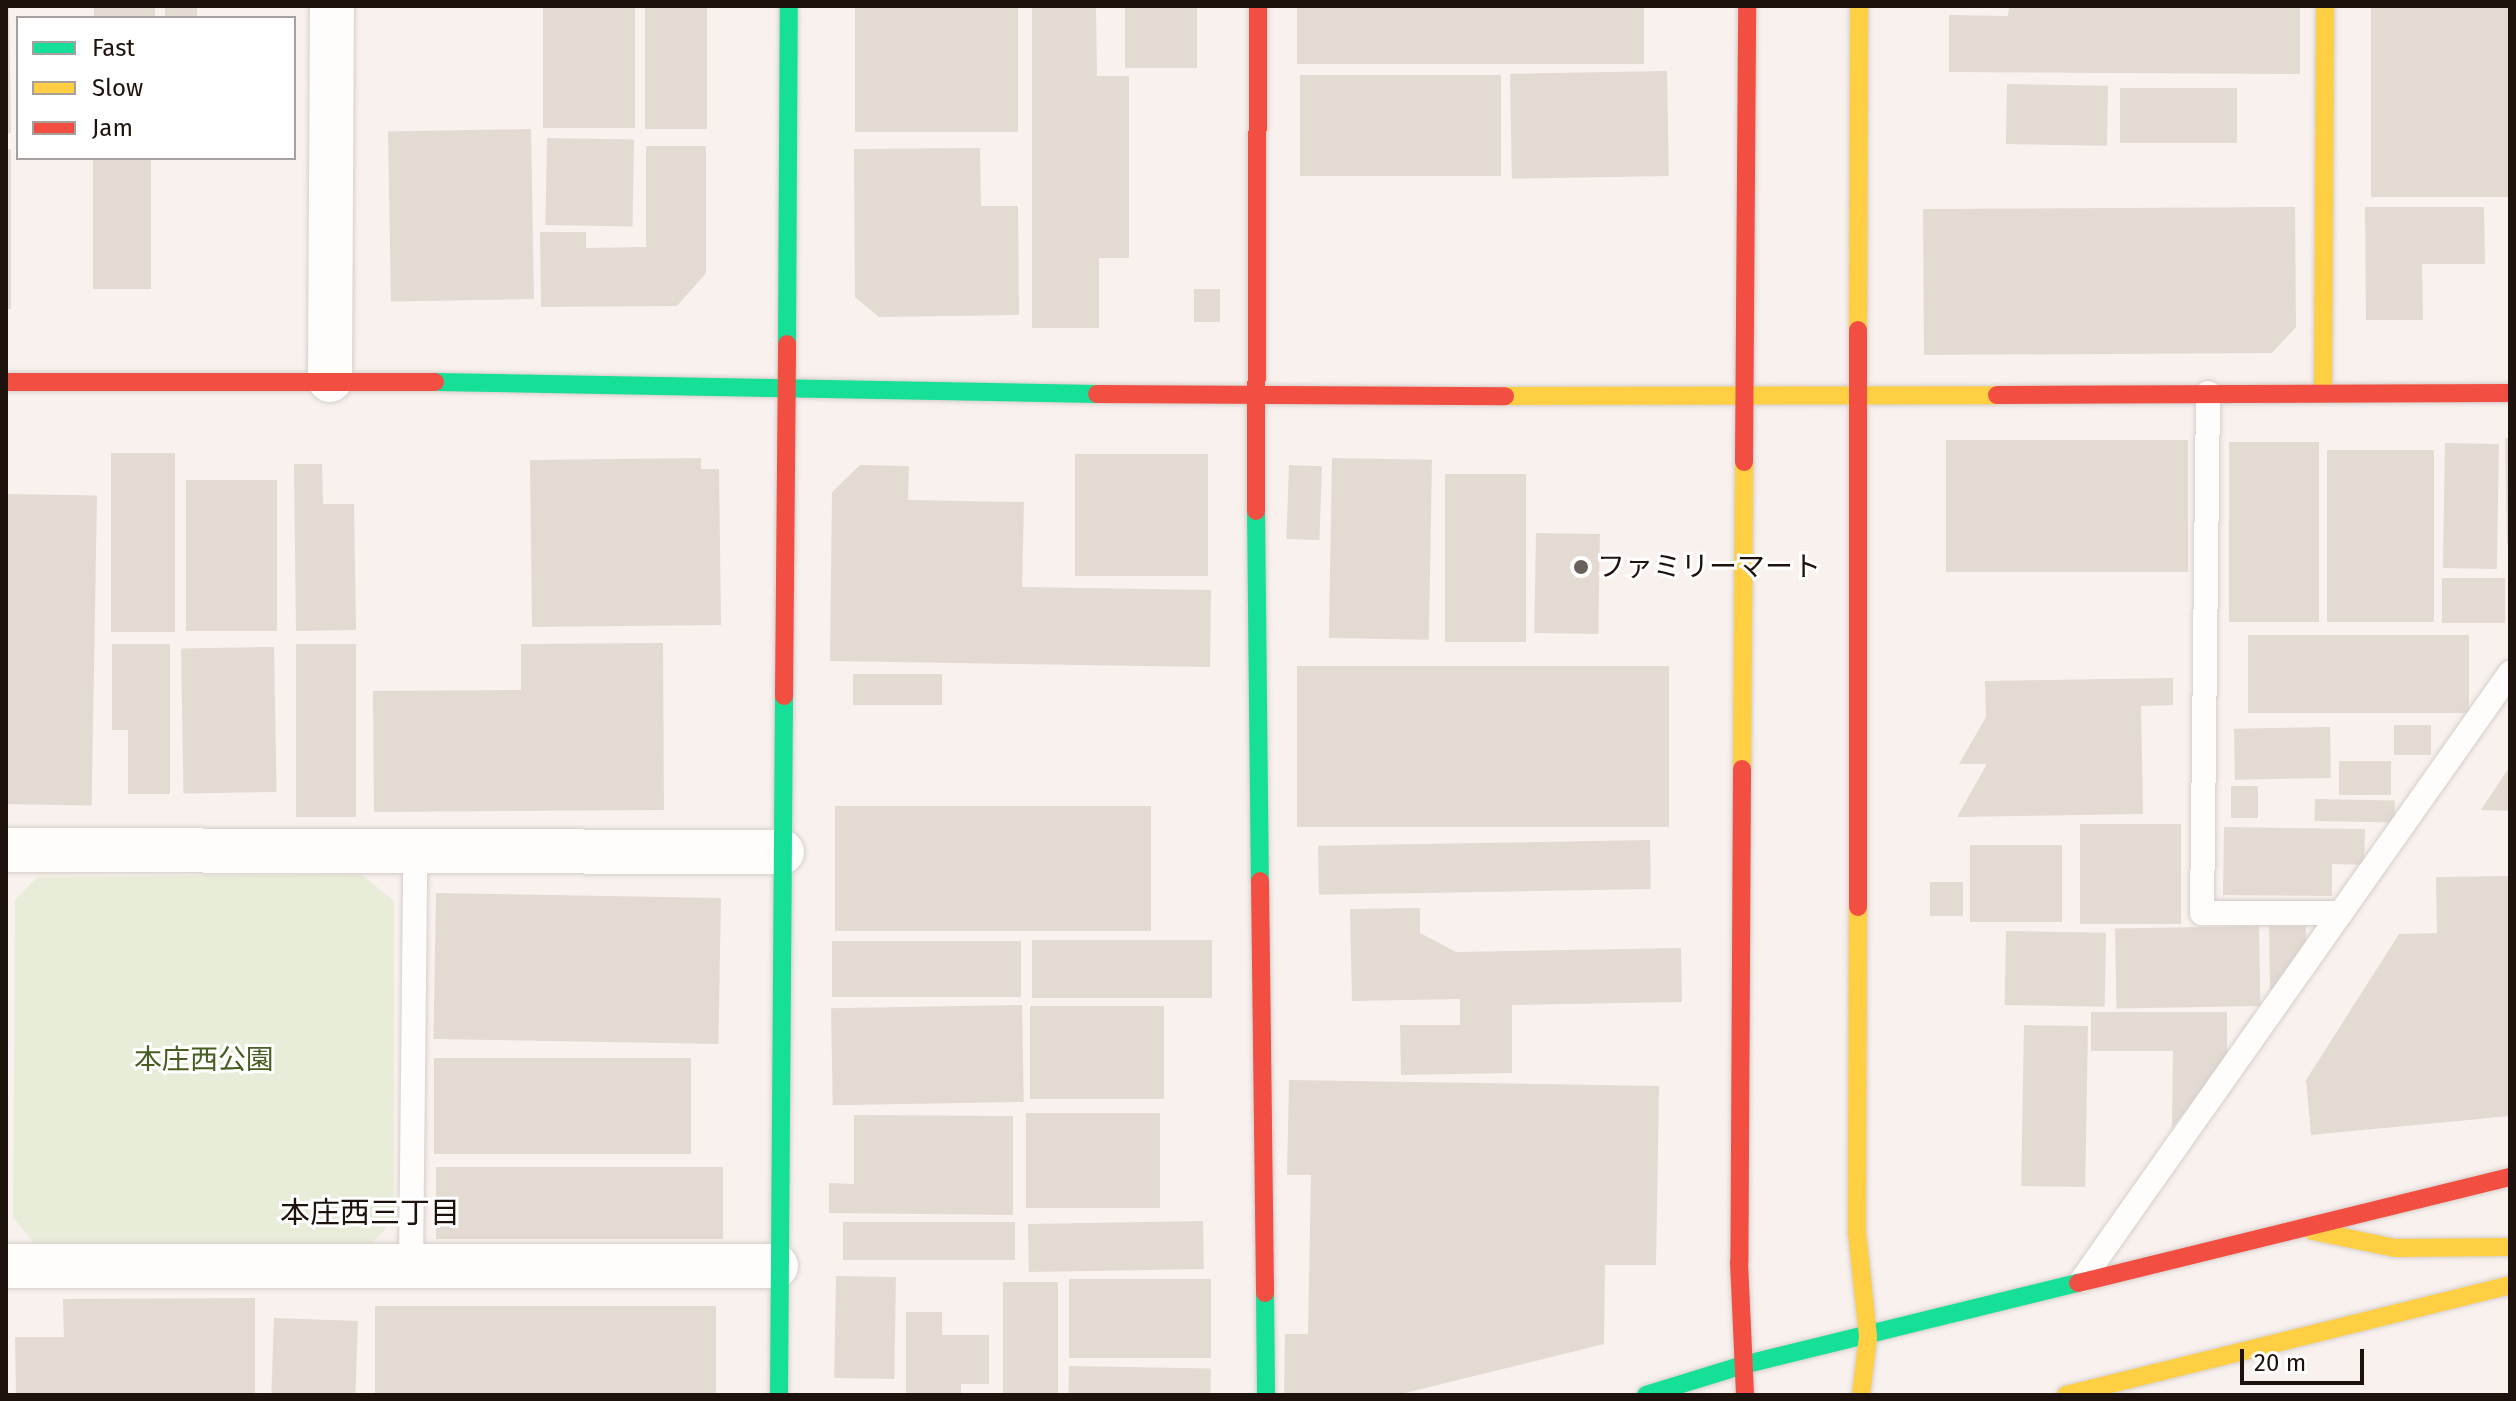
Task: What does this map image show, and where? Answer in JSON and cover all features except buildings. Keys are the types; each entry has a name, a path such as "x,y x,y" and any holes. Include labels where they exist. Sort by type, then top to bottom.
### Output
{"street":[{"path":"330,380 332,6"},
{"path":"779,1395 776,1266 789,6"},
{"path":"1258,6 1255,397 1266,1395"},
{"path":"1745,1395 1747,1364 1739,1262 1747,6"},
{"path":"1859,6 1857,1232 1868,1337 1861,1395"},
{"path":"2323,394 2325,6"},
{"path":"6,382 330,380 1255,397 1856,392 2510,393"},
{"path":"6,850 782,852"},
{"path":"1646,1395 1747,1364 1868,1337 2510,1177"},
{"path":"2302,1229 2395,1248 2510,1247"},
{"path":"6,1266 776,1266"},
{"path":"2066,1395 2510,1285"}],"lane":[{"path":"2208,393 2202,913 2341,913"},
{"path":"2080,1282 2510,673"},
{"path":"411,1266 415,851"}],"green space":[{"name":"本庄西公園","path":"361,874 394,901 394,1219 370,1246 34,1243 13,1218 15,900 37,877"}],"traffic: fast":[{"path":"787,344 789,6"},
{"path":"435,382 1097,394"},
{"path":"1256,511 1260,881"},
{"path":"779,1395 784,696"},
{"path":"1646,1395 1747,1364 2078,1283"},
{"path":"1265,1293 1266,1395"}],"traffic: slow":[{"path":"1858,330 1859,6"},
{"path":"2323,394 2325,6"},
{"path":"1505,396 1997,395"},
{"path":"1742,769 1744,462"},
{"path":"1858,907 1857,1232 1868,1337 1861,1395"},
{"path":"2313,1231 2395,1248 2510,1247"},
{"path":"2066,1395 2510,1285"}],"traffic: jam":[{"path":"1256,511 1258,6"},
{"path":"1744,462 1747,6"},
{"path":"1858,330 1858,907"},
{"path":"784,696 787,344"},
{"path":"6,382 435,382"},
{"path":"1997,395 2510,393"},
{"path":"1097,394 1505,396"},
{"path":"1742,769 1739,1262 1745,1395"},
{"path":"1260,881 1265,1293"},
{"path":"2078,1283 2510,1177"}],"place":[{"name":"ファミリーマート","path":"1581,567"}],"district":[{"name":"本庄西三丁目","path":"370,1213"}]}
